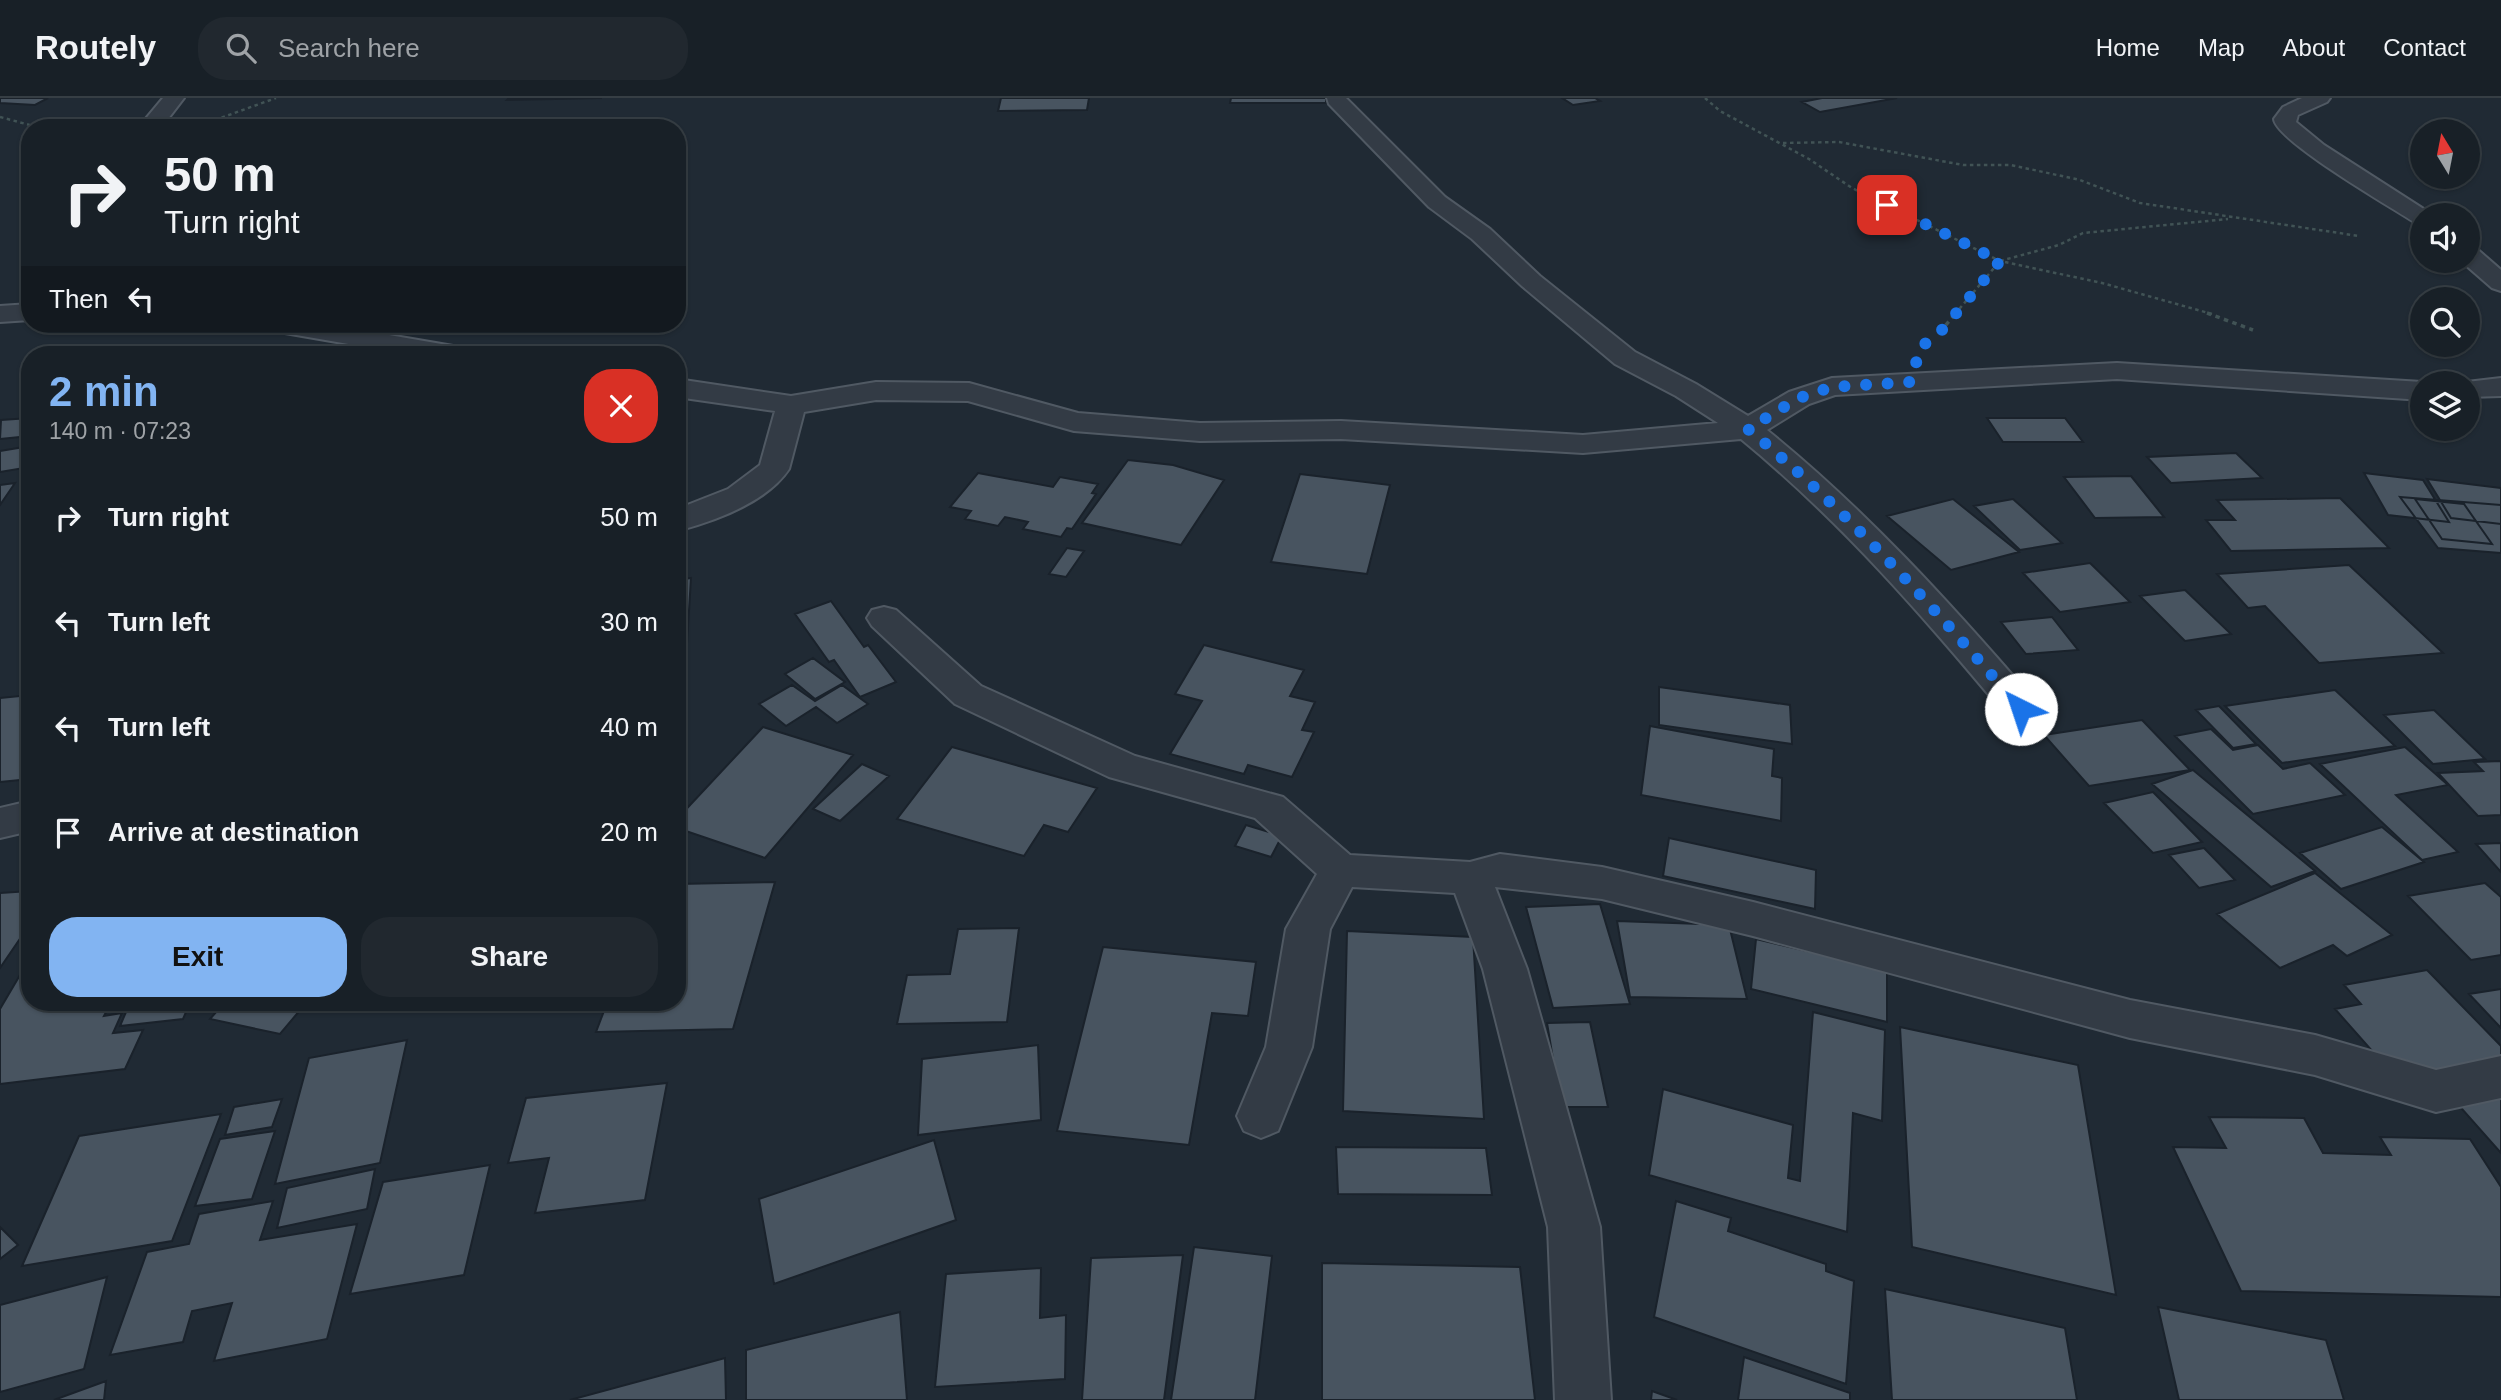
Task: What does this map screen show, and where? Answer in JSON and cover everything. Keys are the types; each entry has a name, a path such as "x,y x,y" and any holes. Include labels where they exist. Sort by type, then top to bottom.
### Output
{"street":[{"path":"156,119 174,98"},
{"path":"2320,98 2290,111 2285,124 2316,149 2410,208"},
{"path":"1336,100 1437,202 1481,234 1531,281 1625,358 1686,390 1748,429 1793,466 1846,516 1954,630 2021,709"},
{"path":"2480,252 2501,283"},
{"path":"0,314 21,313"},
{"path":"331,333 407,346"},
{"path":"686,389 791,405 876,391 969,392 1046,412 1073,422 1200,432 1341,430 1583,443 1748,429 1799,398 1832,387 1910,382 2117,371 2410,390"},
{"path":"2480,388 2501,387"},
{"path":"686,517 739,496 774,469 791,405"},
{"path":"884,618 968,695 1123,767 1269,807 1340,870 1470,878 1500,870 1602,883 1753,919 2130,1019 2315,1055 2436,1091 2501,1077"},
{"path":"0,823 21,818"},
{"path":"1261,1116 1289,1047 1308,929 1340,870"},
{"path":"1470,878 1506,969 1574,1227 1583,1400"}],"path":[{"path":"217,119 275,98"},
{"path":"1705,98 1720,111 1781,143 1852,188 2000,261 2195,307 2254,331"},
{"path":"0,117 21,123"},
{"path":"1781,143 1839,142 1963,165 2011,165 2080,180 2140,203 2360,236"},
{"path":"1910,382 1921,347 1943,329 2000,261 2059,245 2083,233 2236,218"}],"building":[{"path":"0,98 48,98 35,105 0,103"},
{"path":"509,98 602,98 507,100"},
{"path":"1001,98 1089,98 1087,110 998,111"},
{"path":"1231,98 1326,98 1326,103 1230,103"},
{"path":"1562,98 1595,98 1600,101 1573,105"},
{"path":"1822,98 1897,98 1820,112 1802,102"},
{"path":"1987,418 2065,418 2083,442 2003,442"},
{"path":"21,419 21,437 0,439 1,420"},
{"path":"21,448 21,468 0,472 0,451"},
{"path":"2236,453 2262,478 2171,483 2147,457"},
{"path":"1128,460 1173,465 1224,480 1181,545 1082,523"},
{"path":"978,473 1053,487 1060,477 1098,484 1092,493 1096,494 1072,529 1067,528 1061,537 1023,529 1028,522 1005,517 998,526 965,519 971,511 950,507"},
{"path":"2364,473 2423,480 2449,522 2388,515"},
{"path":"1300,474 1390,485 1367,574 1271,562"},
{"path":"2131,476 2164,517 2095,518 2064,477"},
{"path":"2427,479 2501,488 2501,524 2451,518"},
{"path":"15,483 0,505 0,485"},
{"path":"2400,497 2501,505 2501,553 2438,548"},
{"path":"2340,498 2389,548 2231,551 2206,520 2235,520 2217,500"},
{"path":"1953,499 2019,552 1951,570 1887,516"},
{"path":"2013,499 2062,543 2020,550 1974,506"},
{"path":"2415,499 2464,504 2492,544 2442,539"},
{"path":"1067,548 1084,551 1066,577 1049,574"},
{"path":"2090,563 2130,602 2060,612 2023,573"},
{"path":"2349,565 2443,653 2319,663 2265,606 2248,608 2217,574"},
{"path":"691,578 686,659 686,579"},
{"path":"2185,590 2231,634 2185,641 2140,596"},
{"path":"831,601 864,647 868,645 896,682 860,697 834,660 829,662 795,614"},
{"path":"2052,617 2078,650 2026,654 2001,622"},
{"path":"1204,645 1304,670 1290,696 1315,702 1302,730 1314,732 1292,777 1248,765 1244,774 1170,754 1202,701 1175,694"},
{"path":"813,658 845,682 815,699 785,674"},
{"path":"792,685 815,701 842,685 868,704 837,723 816,707 786,726 759,704"},
{"path":"1659,687 1790,705 1792,744 1659,725"},
{"path":"2335,690 2395,746 2282,763 2225,706"},
{"path":"21,696 21,780 0,782 0,698"},
{"path":"2219,706 2256,744 2233,748 2196,710"},
{"path":"2434,710 2485,759 2433,764 2384,715"},
{"path":"2142,720 2190,770 2089,786 2044,735"},
{"path":"1650,726 1774,749 1772,776 1782,778 1781,821 1641,795"},
{"path":"763,727 853,755 765,858 686,831 686,809"},
{"path":"2211,729 2233,750 2258,745 2283,769 2310,763 2345,795 2253,814 2175,736"},
{"path":"952,747 1097,788 1068,832 1044,825 1024,856 897,819"},
{"path":"2405,747 2448,785 2396,795 2458,852 2422,860 2320,764"},
{"path":"2501,761 2501,815 2478,816 2438,773 2483,771 2474,762"},
{"path":"862,764 889,776 840,821 813,809"},
{"path":"2193,770 2315,871 2271,887 2152,784"},
{"path":"2153,792 2202,842 2153,853 2104,803"},
{"path":"1246,825 1282,836 1271,857 1235,846"},
{"path":"2382,827 2424,862 2341,889 2300,853"},
{"path":"1669,838 1816,870 1815,909 1663,876"},
{"path":"2501,843 2501,872 2476,844"},
{"path":"2204,848 2235,880 2199,888 2169,855"},
{"path":"2315,873 2392,935 2347,956 2333,945 2280,968 2217,914"},
{"path":"775,882 733,1029 596,1032 604,1011 686,1011 686,884"},
{"path":"2485,883 2501,897 2501,955 2471,960 2408,896"},
{"path":"21,892 21,937 0,968 0,893"},
{"path":"1600,904 1630,1004 1553,1008 1526,907"},
{"path":"1617,921 1729,925 1747,999 1630,997"},
{"path":"1019,928 1007,1022 897,1024 907,975 950,974 958,929"},
{"path":"1347,931 1473,937 1484,1119 1343,1111"},
{"path":"1756,939 1887,970 1887,1022 1751,989"},
{"path":"1103,947 1256,962 1248,1016 1212,1013 1189,1145 1057,1131"},
{"path":"2427,970 2501,1046 2501,1057 2396,1078 2335,1009 2361,1004 2344,985"},
{"path":"21,973 21,1011 107,1011 104,1016 122,1013 113,1033 143,1030 125,1069 0,1084 0,1009"},
{"path":"2501,989 2501,1028 2469,994"},
{"path":"126,1011 186,1011 183,1019 120,1026"},
{"path":"217,1011 299,1011 280,1034 210,1019"},
{"path":"1813,1012 1885,1030 1882,1121 1853,1113 1847,1232 1649,1175 1663,1089 1793,1125 1788,1178 1800,1181"},
{"path":"1590,1022 1608,1107 1561,1107 1547,1023"},
{"path":"1900,1027 2078,1065 2116,1295 1912,1247"},
{"path":"407,1040 380,1163 275,1184 309,1058"},
{"path":"1038,1045 1041,1120 918,1135 922,1059"},
{"path":"667,1083 645,1200 535,1213 549,1158 508,1163 526,1098"},
{"path":"2501,1091 2501,1153 2454,1100"},
{"path":"282,1099 272,1127 225,1135 234,1107"},
{"path":"221,1114 172,1241 22,1266 79,1136"},
{"path":"2209,1117 2304,1118 2323,1153 2391,1155 2380,1137 2470,1139 2501,1187 2501,1297 2241,1291 2173,1147 2226,1148"},
{"path":"275,1131 252,1199 195,1206 220,1139"},
{"path":"934,1140 956,1220 774,1284 759,1199"},
{"path":"1336,1147 1486,1148 1492,1195 1338,1194"},
{"path":"490,1165 464,1275 350,1294 383,1182"},
{"path":"375,1169 367,1209 277,1228 287,1188"},
{"path":"273,1201 260,1240 357,1224 327,1339 214,1361 232,1303 192,1311 183,1342 110,1355 147,1252 189,1244 199,1214"},
{"path":"1676,1201 1731,1218 1728,1231 1826,1264 1826,1271 1854,1281 1846,1384 1654,1317"},
{"path":"0,1227 18,1245 0,1259"},
{"path":"1194,1247 1272,1256 1255,1400 1171,1400"},
{"path":"1183,1255 1164,1400 1082,1400 1091,1258"},
{"path":"1322,1263 1520,1267 1535,1400 1322,1400"},
{"path":"1041,1268 1040,1318 1066,1315 1065,1379 935,1387 946,1274"},
{"path":"107,1277 84,1369 0,1392 0,1305"},
{"path":"1885,1289 2065,1328 2077,1400 1892,1400"},
{"path":"2158,1307 2326,1340 2344,1400 2179,1400"},
{"path":"900,1312 907,1400 746,1400 746,1350"},
{"path":"1744,1357 1850,1393 1850,1400 1738,1400"},
{"path":"725,1358 726,1400 570,1400"},
{"path":"106,1381 104,1400 54,1400"},
{"path":"1652,1391 1677,1400 1651,1400"}],"route":[{"path":"1887,205 2000,261 1943,329 1921,347 1910,382 1832,387 1799,398 1748,429 1793,466 1846,516 1954,630 2021,709"}]}
